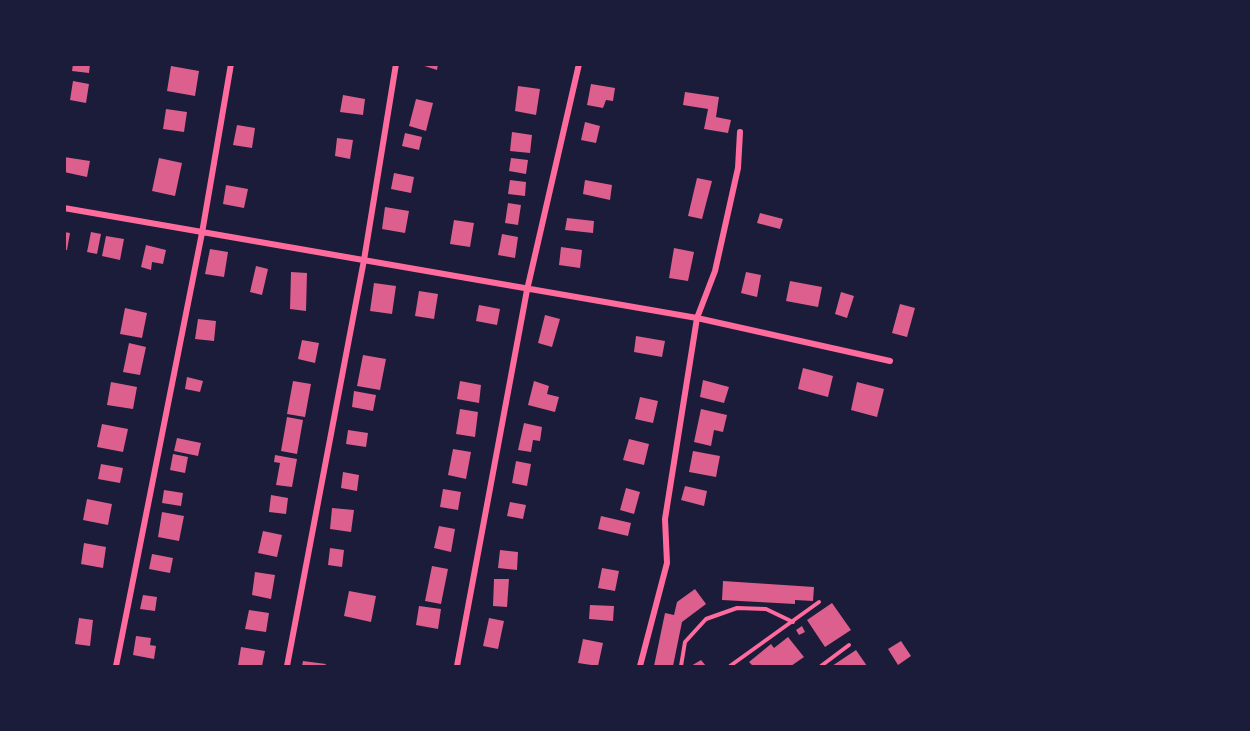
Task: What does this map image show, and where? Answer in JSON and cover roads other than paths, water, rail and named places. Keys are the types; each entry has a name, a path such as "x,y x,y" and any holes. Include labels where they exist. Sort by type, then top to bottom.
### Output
{"street":[{"path":"116,666 202,233 231,64"},
{"path":"287,666 364,260 396,64"},
{"path":"457,666 527,290 579,64"},
{"path":"640,666 667,563 665,519 697,318 715,271 738,168 740,132"},
{"path":"64,208 697,318 890,361"}],"lane":[{"path":"730,666 819,602"},
{"path":"681,666 685,642 706,619 737,608 766,609 793,621"},
{"path":"821,666 849,645"}]}
